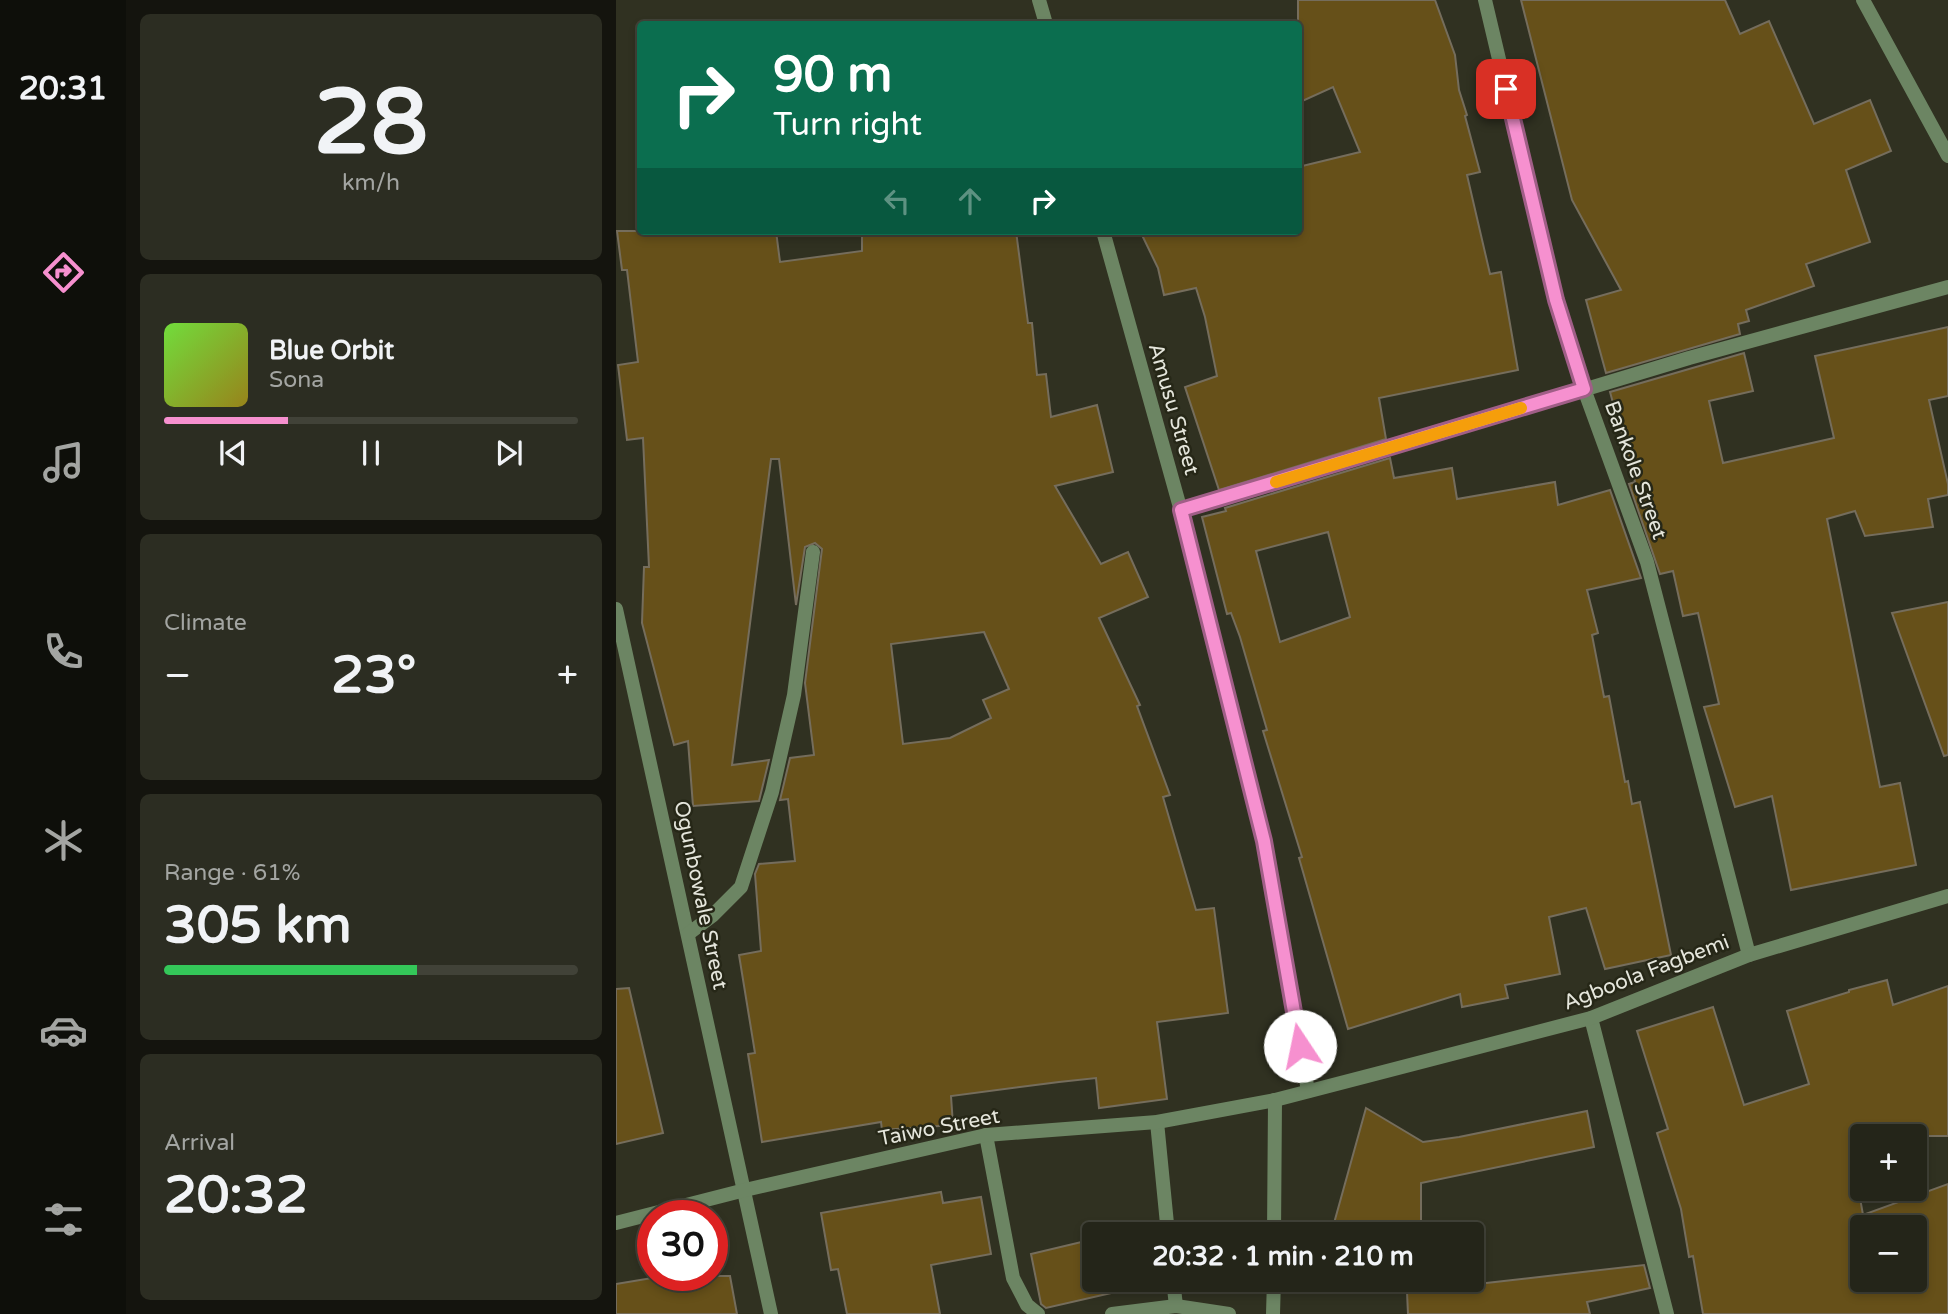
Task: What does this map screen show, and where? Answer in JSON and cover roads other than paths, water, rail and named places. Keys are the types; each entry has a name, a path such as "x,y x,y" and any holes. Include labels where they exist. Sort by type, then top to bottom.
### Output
{"street":[{"path":"1039,0 1045,21"},
{"name":"Bankole Street","path":"1485,0 1556,300 1584,389 1647,562 1749,955"},
{"path":"1863,0 1948,156"},
{"name":"Amusu Street","path":"1104,235 1181,510 1264,841 1308,1091"},
{"path":"1181,510 1689,358 1948,287"},
{"path":"688,934 712,916 741,887 761,828 794,695 813,552"},
{"name":"Ogunbowale Street","path":"616,609 771,1314"},
{"name":"Agboola Fagbemi","path":"1275,1100 1591,1018 1749,955 1948,896"},
{"path":"1591,1018 1667,1314"},
{"path":"1274,1222 1275,1100"},
{"name":"Taiwo Street","path":"616,1223 745,1190 986,1135 1157,1122 1275,1100"},
{"path":"1157,1122 1167,1222"},
{"path":"986,1135 1013,1278 1027,1305 1038,1314"},
{"path":"1174,1292 1176,1307"},
{"path":"1273,1314 1274,1292"},
{"path":"1112,1314 1176,1307 1228,1314"}]}
